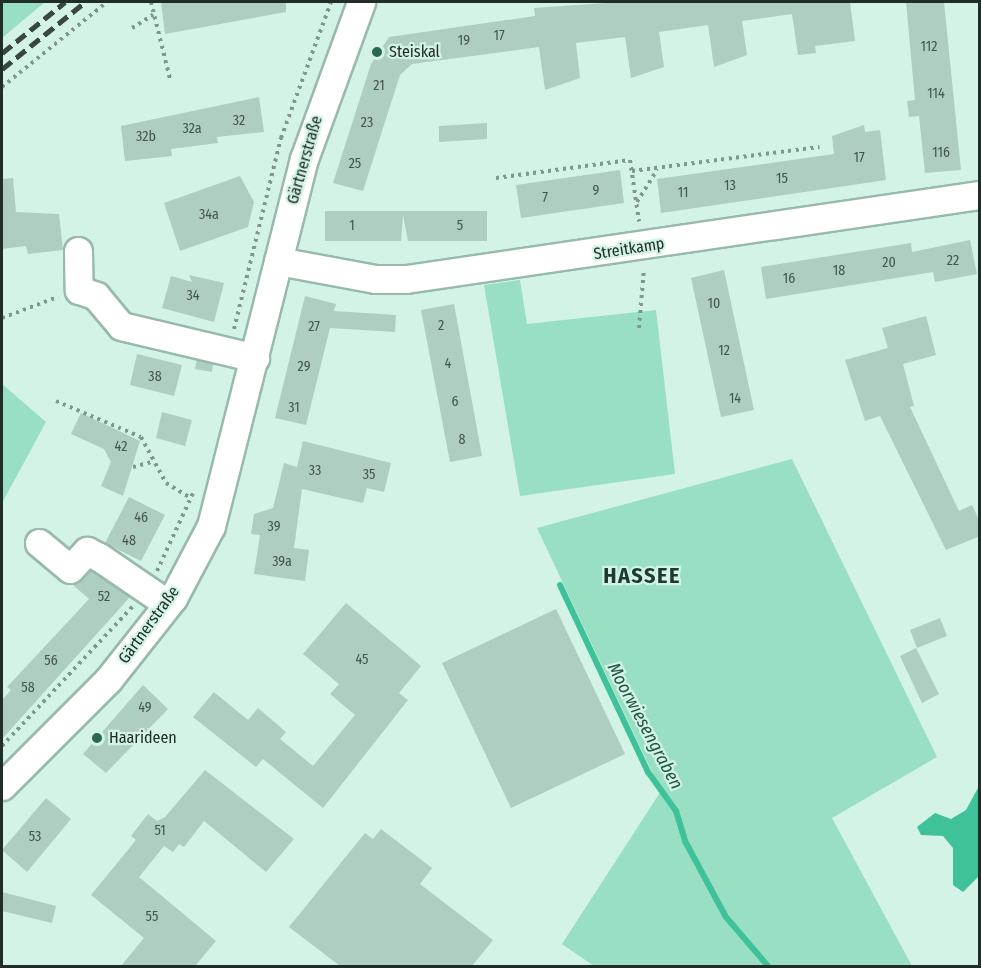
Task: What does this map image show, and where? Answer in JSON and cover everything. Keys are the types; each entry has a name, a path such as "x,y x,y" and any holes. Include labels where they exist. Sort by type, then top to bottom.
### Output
{"street":[{"name":"Gärtnerstraße","path":"2,786 108,680 158,597 216,515 304,159 361,2"},
{"name":"Streitkamp","path":"278,261 375,279 406,279 980,195"},
{"path":"78,251 79,290 96,296 121,326 255,358"},
{"path":"39,543 70,569 87,551 158,597"}],"path":[{"path":"2,87 107,2"},
{"path":"151,2 155,37 167,50 170,79"},
{"path":"228,351 281,138 331,2"},
{"path":"132,28 153,15"},
{"path":"632,171 657,170 819,147"},
{"path":"496,178 630,160 643,246 645,298 639,328"},
{"path":"636,203 657,170"},
{"path":"2,318 79,290"},
{"path":"56,401 141,437 152,462 166,483 191,498"},
{"path":"133,467 152,462"},
{"path":"2,746 158,597 195,489"}],"shaded area":[{"path":"2,2 45,2 2,38"},
{"path":"520,280 527,324 656,310 675,474 520,496 484,285"},
{"path":"2,384 46,422 2,503"},
{"path":"792,459 937,757 832,818 912,966 594,966 562,944 661,791 537,528"},
{"path":"979,786 979,876 963,892 953,885 953,848 943,836 921,835 917,827 935,813 951,819 966,810"}],"building":[{"path":"161,2 286,2 286,12 165,34"},
{"path":"621,2 850,2 855,41 815,46 816,53 798,55 792,14 742,21 747,55 714,67 708,25 659,32 664,67 631,78 625,37 576,43 580,78 545,90 539,47 412,64 400,75 363,191 333,183 371,64 389,37 535,16 534,8"},
{"path":"906,2 944,2 961,170 925,173 919,116 909,117 907,101 915,100"},
{"path":"259,97 264,132 217,137 218,143 171,149 172,156 125,161 121,126"},
{"path":"487,123 487,139 439,142 439,126"},
{"path":"864,125 865,132 880,130 886,180 661,213 657,179 834,154 832,136"},
{"path":"620,170 624,203 521,218 516,185"},
{"path":"240,176 254,202 248,227 180,251 164,203"},
{"path":"13,178 16,212 59,214 63,250 28,254 26,246 2,249 2,179"},
{"path":"325,211 487,211 487,241 408,241 403,215 401,241 325,241"},
{"path":"970,240 977,274 935,282 933,272 766,299 761,267 911,243 912,252"},
{"path":"724,270 754,410 721,417 691,278"},
{"path":"189,275 224,283 214,322 162,308 171,276 192,282"},
{"path":"305,296 336,304 334,311 396,315 395,332 330,328 306,425 275,418"},
{"path":"454,304 482,456 450,462 421,310"},
{"path":"926,316 936,355 903,364 914,406 910,407 959,511 972,505 980,522 980,536 946,550 880,416 865,421 845,360 888,348 882,328"},
{"path":"137,354 182,365 174,396 130,385"},
{"path":"197,360 213,364 212,372 195,369"},
{"path":"162,412 192,420 185,446 156,438"},
{"path":"81,413 140,441 123,496 101,486 111,462 104,449 71,434"},
{"path":"303,441 391,463 384,492 367,488 363,503 302,489 294,548 309,550 305,581 254,574 260,535 251,534 254,514 273,508 284,463 297,467"},
{"path":"129,497 165,515 141,561 105,543"},
{"path":"90,570 130,597 2,739 2,700 11,690 7,687 89,599 73,585"},
{"path":"346,603 421,666 399,693 408,700 323,808 263,759 256,767 193,717 214,692 248,720 258,708 286,732 280,739 313,766 355,715 330,694 339,684 303,654"},
{"path":"556,609 625,754 511,808 442,663"},
{"path":"940,618 947,636 917,648 910,630"},
{"path":"916,648 939,694 922,703 900,656"},
{"path":"143,685 168,709 106,773 83,754"},
{"path":"205,770 294,839 266,872 204,821 184,847 179,844 173,852 164,846 139,877 216,941 195,966 121,966 144,938 91,895 136,840 131,836 148,814 157,821 165,817"},
{"path":"46,798 71,819 27,872 2,850"},
{"path":"381,829 432,868 420,884 493,940 472,966 340,966 289,927 365,833 373,839"},
{"path":"2,892 56,906 52,923 2,911"}],"waterway":[{"name":"Moorwiesengraben","path":"560,585 648,772 676,811 685,841 726,917 768,966"}],"railway":[{"path":"2,53 65,2"},
{"path":"2,69 85,2"}],"place":[{"name":"Steiskal","path":"377,52"},
{"name":"Haarideen","path":"97,738"}],"district":[{"name":"HASSEE","path":"642,576"}]}
